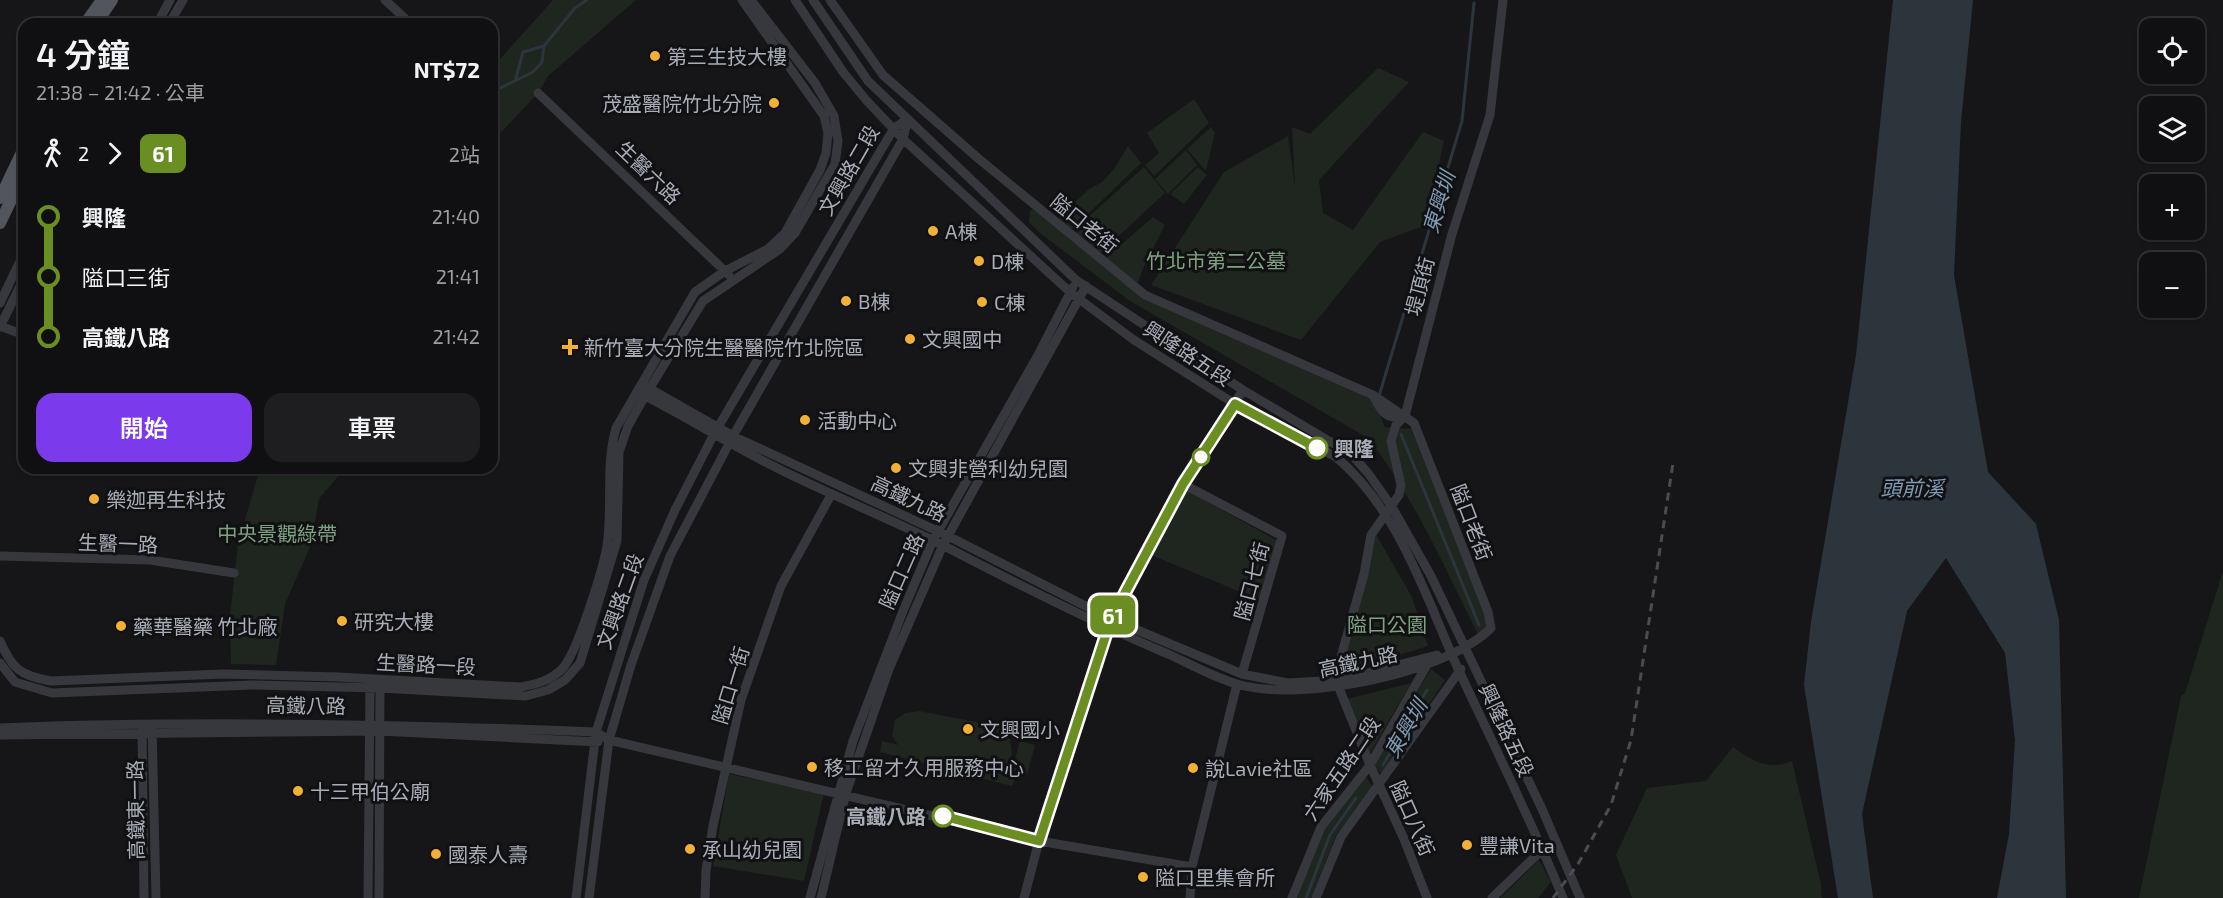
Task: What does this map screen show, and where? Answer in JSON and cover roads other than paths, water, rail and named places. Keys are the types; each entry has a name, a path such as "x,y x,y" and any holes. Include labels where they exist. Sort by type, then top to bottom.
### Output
{"main road":[{"path":"89,18 102,0"},
{"path":"100,18 112,0"},
{"path":"0,198 18,160"},
{"path":"0,223 18,186"}],"street":[{"path":"160,18 170,0"},
{"path":"172,18 183,0"},
{"path":"385,0 404,18"},
{"path":"643,390 695,292 725,272 768,249 784,233 820,170 826,153 828,133 824,116 742,0"},
{"path":"643,390 703,301 733,279 764,261 795,233 835,164 838,141 834,116 815,83 751,0"},
{"name":"興隆路五段","path":"795,0 843,72 903,139 1075,296 1134,340 1235,404 1336,458 1351,470 1388,510 1422,581 1451,653 1563,898"},
{"name":"興隆路五段","path":"813,0 868,81 1076,280 1243,390 1351,454 1431,576 1580,898"},
{"name":"隘口老街","path":"831,0 883,75 979,159 1144,295 1373,395 1414,423 1488,612 1491,628 1476,642 1451,653"},
{"name":"堤頂街","path":"1391,441 1396,425 1405,416 1452,234 1490,115 1503,0"},
{"name":"生醫六路","path":"538,93 733,279"},
{"name":"文興路二段","path":"576,898 596,732 615,663 644,580 675,510 716,430 894,128 908,119"},
{"name":"文興路二段","path":"589,898 609,740 631,665 670,556 731,440 903,139 908,119"},
{"path":"0,303 18,266"},
{"name":"隘口二路","path":"821,898 842,792 889,669 946,541 1075,296 1076,280"},
{"name":"隘口二路","path":"810,898 877,674 936,536 1075,296 1086,286"},
{"path":"18,290 0,326 18,333"},
{"name":"高鐵九路","path":"643,390 831,495 936,536"},
{"name":"生醫路一段","path":"0,641 7,658 27,677 51,681 223,674 381,684 520,687 544,681 562,669 573,654 607,547 611,447 616,428 643,390"},
{"path":"1024,898 1039,841 1109,624 1183,484 1243,390"},
{"path":"1373,395 1383,414 1401,485 1388,510"},
{"path":"1383,414 1392,418 1405,416"},
{"name":"高鐵九路","path":"731,440 936,536 1109,624 1238,684 1287,692 1339,684 1428,663 1451,653"},
{"name":"隘口七街","path":"1183,484 1282,536 1242,674"},
{"name":"隘口一街","path":"705,898 706,870 713,826 741,700 781,586 831,495"},
{"name":"隘口八街","path":"1388,510 1371,535 1339,664 1339,684 1379,787 1404,838 1426,898"},
{"name":"生醫一路","path":"0,556 150,560 234,573"},
{"name":"高鐵九路","path":"1109,624 1242,674 1288,683 1339,684 1421,657 1451,653"},
{"name":"生醫路一段","path":"0,663 15,682 52,693 152,688 370,683"},
{"name":"六家五路二段","path":"1292,898 1321,827 1370,765 1428,663"},
{"path":"1459,670 1471,665"},
{"name":"六家五路二段","path":"1316,898 1341,837 1379,787 1459,670"},
{"path":"152,688 153,677"},
{"path":"368,898 370,683"},
{"path":"379,898 381,684"},
{"path":"1190,898 1192,867 1238,684"},
{"name":"高鐵八路","path":"0,735 147,727"},
{"name":"高鐵東一路","path":"144,898 147,727"},
{"name":"高鐵東一路","path":"147,727 156,898"},
{"name":"高鐵八路","path":"380,727 594,743 609,740"},
{"name":"高鐵八路","path":"0,728 380,727 596,732 609,740 842,792 1039,841 1192,867"},
{"path":"1492,898 1542,850 1556,842"}],"water":[{"name":"頭前溪","path":"1893,0 1973,0 1961,122 1954,275 1988,472 2036,524 2059,620 2066,898 1997,898 2009,834 2015,740 2005,653 1946,558 1907,611 1862,814 1873,898 1838,898 1804,685 1811,622 1856,355"}],"waterway":[{"path":"498,89 533,72 542,62 544,46 575,8 587,0"},
{"name":"東興圳","path":"1379,396 1462,121 1474,3"},
{"path":"516,78 523,52 544,46"},
{"name":"東興圳","path":"1401,434 1479,625"},
{"name":"東興圳","path":"1383,765 1427,690"},
{"name":"東興圳","path":"1306,898 1330,835 1356,798"}],"railway":[{"path":"1553,898 1578,864 1611,805 1631,740 1673,463"}],"place":[{"name":"第三生技大樓","path":"655,56"},
{"name":"茂盛醫院竹北分院","path":"774,103"},
{"name":"A棟","path":"933,231"},
{"name":"D棟","path":"979,261"},
{"name":"B棟","path":"846,301"},
{"name":"C棟","path":"982,302"},
{"name":"文興國中","path":"910,339"},
{"name":"新竹臺大分院生醫醫院竹北院區","path":"570,347"},
{"name":"活動中心","path":"805,420"},
{"name":"興隆","path":"1317,448"},
{"name":"文興非營利幼兒園","path":"896,468"},
{"name":"樂迦再生科技","path":"94,499"},
{"name":"研究大樓","path":"342,621"},
{"name":"藥華醫藥 竹北廠","path":"121,626"},
{"name":"文興國小","path":"968,729"},
{"name":"移工留才久用服務中心","path":"812,767"},
{"name":"說Lavie社區","path":"1193,768"},
{"name":"十三甲伯公廟","path":"298,791"},
{"name":"高鐵八路","path":"943,816"},
{"name":"豐謙Vita","path":"1467,845"},
{"name":"承山幼兒園","path":"690,849"},
{"name":"國泰人壽","path":"436,854"},
{"name":"隘口里集會所","path":"1143,877"}],"park label":[{"name":"竹北市第二公墓","path":"1216,260"},
{"name":"中央景觀綠帶","path":"277,533"},
{"name":"隘口公園","path":"1387,624"}]}
